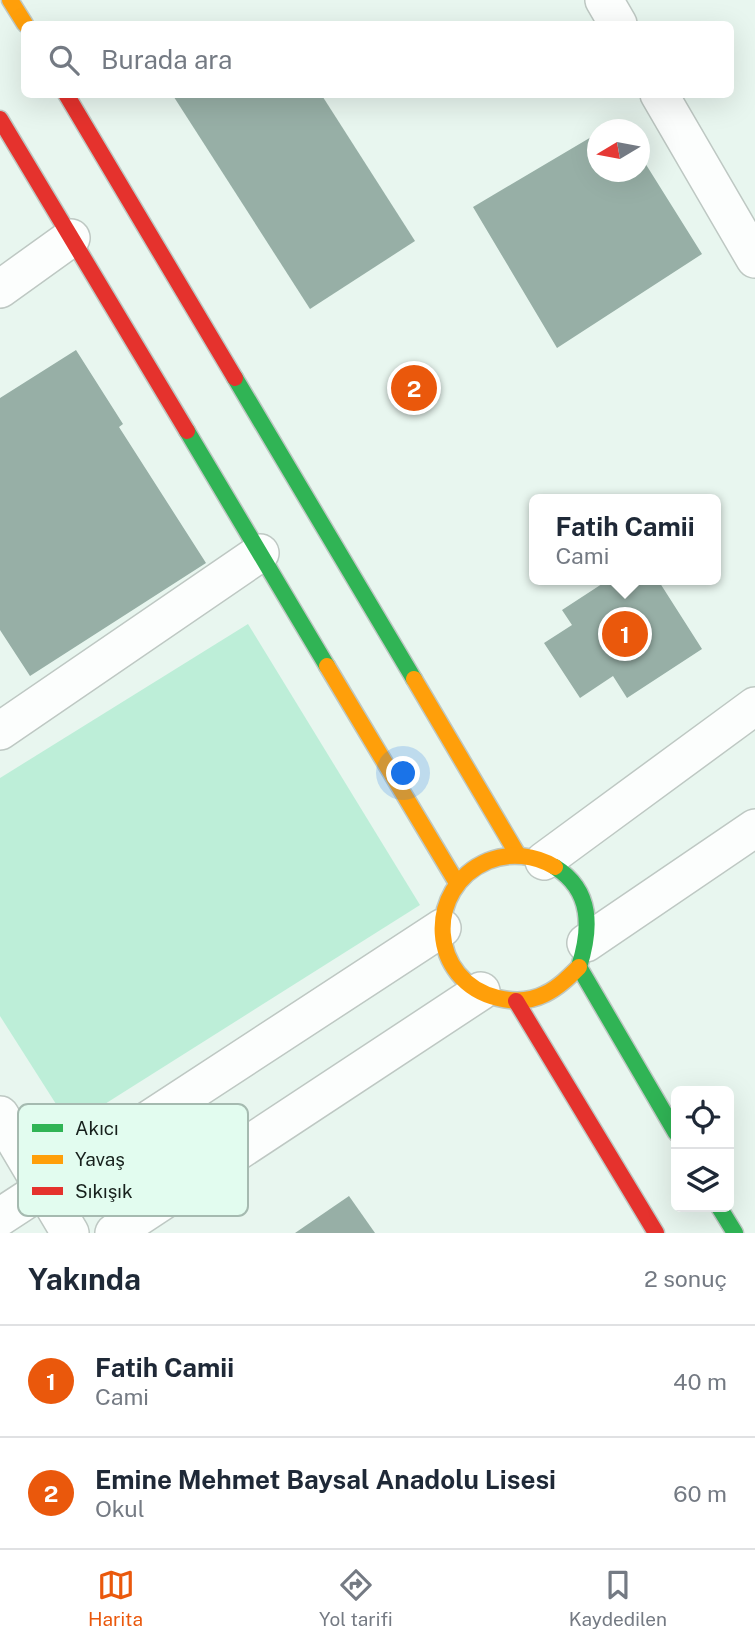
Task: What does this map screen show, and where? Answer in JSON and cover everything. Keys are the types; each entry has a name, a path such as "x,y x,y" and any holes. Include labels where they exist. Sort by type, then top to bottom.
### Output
{"main road":[{"path":"10,0 23,21"},
{"path":"68,98 531,858"},
{"path":"0,119 457,883"},
{"path":"503,855 531,858 568,876 581,897 588,919 583,955 562,984 540,997 516,1001 492,998 470,986 453,968 443,945 442,928 448,897 462,876 480,863 503,855"},
{"path":"583,955 671,1123"},
{"path":"516,1001 656,1233"},
{"path":"722,1212 735,1233"}],"street":[{"path":"604,0 616,21"},
{"path":"661,98 755,259"},
{"path":"0,289 71,238"},
{"path":"0,731 260,553"},
{"path":"531,858 755,706"},
{"path":"583,955 755,828"},
{"path":"174,1104 442,928"},
{"path":"248,1145 481,992"},
{"path":"0,1115 18,1146"},
{"path":"0,1217 18,1206"},
{"path":"59,1216 70,1233"},
{"path":"114,1233 140,1216"}],"green space":[{"path":"248,624 420,905 105,1104 56,1104 0,1016 0,778"}],"building":[{"path":"175,98 324,98 415,241 310,309"},
{"path":"587,140 587,182 650,182 650,171 702,254 557,348 473,207"},
{"path":"76,350 123,424 119,427 206,563 30,676 0,630 0,398"},
{"path":"600,585 661,585 702,649 627,698 613,676 580,698 544,643 572,625 562,610"},
{"path":"349,1196 375,1233 295,1233"}],"traffic: fast":[{"path":"235,378 414,679"},
{"path":"187,431 327,666"},
{"path":"555,867 576,887 586,912 586,939 579,967 671,1124"},
{"path":"722,1212 735,1233"}],"traffic: slow":[{"path":"10,0 23,21"},
{"path":"327,666 457,883"},
{"path":"414,679 518,855"},
{"path":"555,867 531,857 505,856 488,861 467,874 453,891 445,912 443,933 447,954 458,973 475,988 510,1000 545,994 579,967"}],"traffic: jam":[{"path":"68,98 235,378"},
{"path":"0,119 187,431"},
{"path":"516,1001 656,1233"}],"place":[{"name":"Emine Mehmet Baysal Anadolu Lisesi","path":"414,388"},
{"name":"Fatih Camii","path":"625,634"}]}
